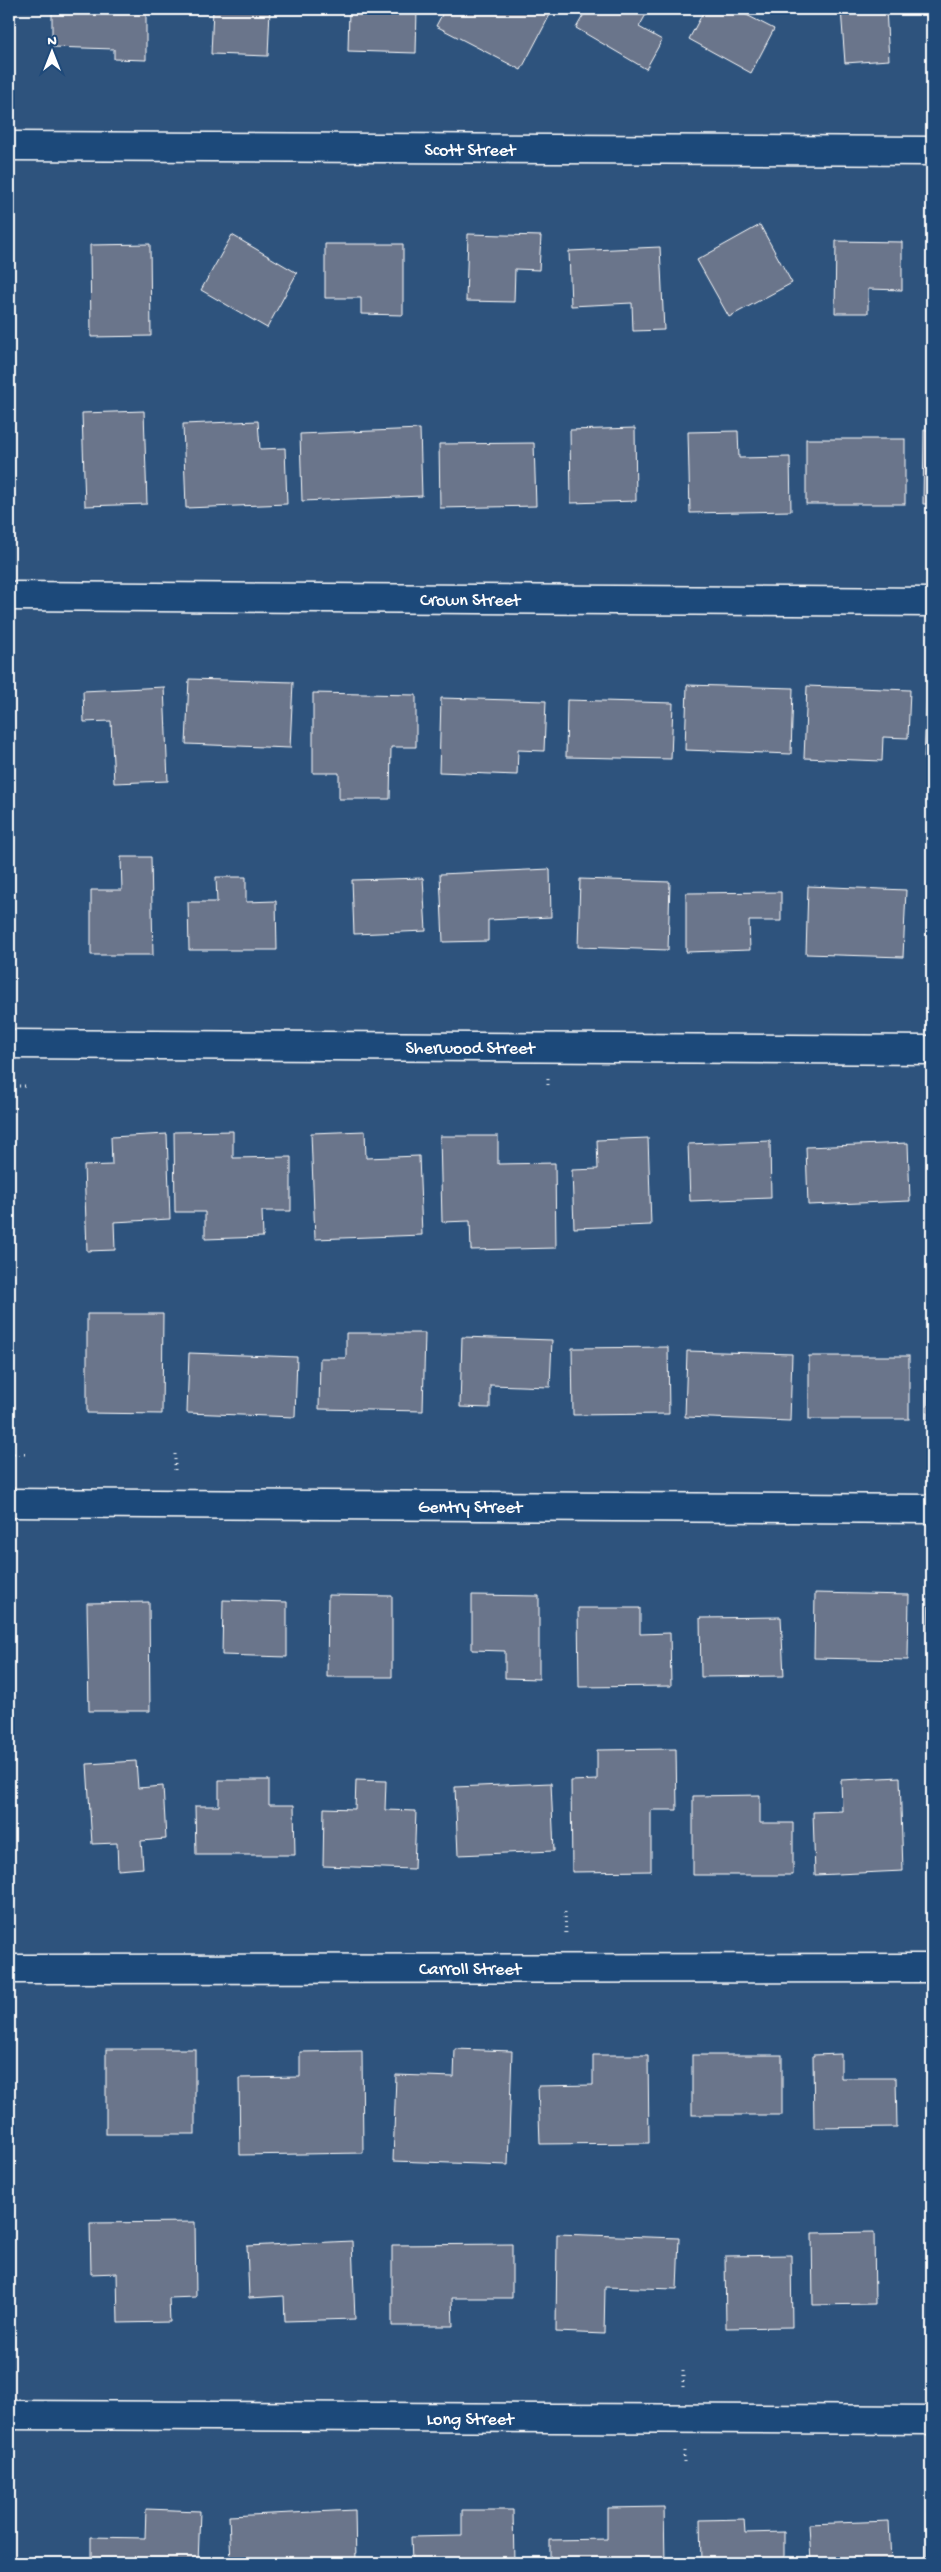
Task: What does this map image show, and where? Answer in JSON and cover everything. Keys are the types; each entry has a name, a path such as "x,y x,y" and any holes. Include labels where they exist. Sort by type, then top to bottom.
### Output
{"street":[{"name":"Scott Street","path":"9,146 932,151"},
{"name":"Crown Street","path":"9,596 932,602"},
{"name":"Sherwood Street","path":"9,1044 932,1050"},
{"name":"Gentry Street","path":"9,1503 932,1509"},
{"name":"Carroll Street","path":"9,1969 932,1968"},
{"name":"Long Street","path":"9,2415 932,2420"}],"path":[{"path":"9,1086 25,1086"},
{"path":"9,1454 26,1454"}],"building":[{"path":"52,9 146,9 146,60 114,59 114,49 52,47"},
{"path":"213,9 270,9 268,56 211,54"},
{"path":"349,9 417,9 416,53 348,51"},
{"path":"445,9 546,9 552,11 521,70 436,26"},
{"path":"587,9 649,9 639,27 662,40 646,69 576,28"},
{"path":"705,9 735,9 774,29 751,73 689,39"},
{"path":"841,9 886,9 889,60 845,63"},
{"path":"760,225 792,283 729,317 697,260"},
{"path":"468,234 541,236 539,270 515,269 514,302 466,301"},
{"path":"232,235 297,273 267,328 201,290"},
{"path":"836,241 902,242 902,290 868,289 868,313 835,313"},
{"path":"150,244 151,336 91,337 90,245"},
{"path":"325,244 403,244 403,315 361,314 361,298 325,298"},
{"path":"660,247 664,330 633,331 632,303 571,306 569,251"},
{"path":"144,411 147,504 85,506 82,413"},
{"path":"258,421 260,449 285,448 287,504 186,508 183,424"},
{"path":"635,428 636,501 571,503 570,430"},
{"path":"420,429 422,496 302,501 300,434"},
{"path":"924,430 932,430 932,504 923,504"},
{"path":"738,431 739,458 790,457 791,511 690,513 688,432"},
{"path":"806,439 905,439 905,504 806,504"},
{"path":"534,443 536,506 440,508 439,444"},
{"path":"189,679 293,682 290,748 186,744"},
{"path":"687,685 793,688 791,754 685,750"},
{"path":"807,686 910,690 908,738 883,737 882,761 804,758"},
{"path":"164,687 168,781 114,783 111,721 84,722 83,691"},
{"path":"927,689 932,689 932,760 924,760"},
{"path":"313,693 416,695 416,747 391,747 390,799 339,799 339,773 313,773"},
{"path":"441,698 546,701 544,751 518,750 517,775 439,772"},
{"path":"567,700 673,703 671,759 566,757"},
{"path":"121,857 151,857 153,955 91,955 91,890 122,890"},
{"path":"550,869 551,917 488,920 488,941 443,942 440,874"},
{"path":"216,877 246,877 246,902 276,901 277,950 189,950 188,902 217,902"},
{"path":"423,878 426,931 354,934 352,880"},
{"path":"580,879 670,882 668,950 578,947"},
{"path":"928,882 932,882 932,949 927,949"},
{"path":"808,886 906,890 903,957 806,954"},
{"path":"781,892 781,921 749,921 750,950 686,952 686,893"},
{"path":"233,1131 233,1158 291,1157 291,1211 262,1211 263,1237 205,1239 205,1212 175,1212 174,1132"},
{"path":"365,1131 366,1158 419,1156 422,1235 315,1239 311,1133"},
{"path":"167,1134 170,1219 114,1222 115,1250 87,1251 84,1166 112,1165 111,1137"},
{"path":"440,1136 498,1136 498,1164 555,1163 556,1248 471,1250 470,1221 442,1222"},
{"path":"648,1138 651,1225 574,1228 572,1170 598,1169 597,1140"},
{"path":"770,1141 771,1198 690,1201 688,1144"},
{"path":"908,1143 910,1201 808,1205 806,1147"},
{"path":"87,1314 163,1314 162,1414 87,1413"},
{"path":"926,1332 932,1332 932,1419 928,1419"},
{"path":"346,1333 425,1333 423,1411 319,1409 320,1358 346,1358"},
{"path":"462,1337 552,1340 550,1387 490,1385 490,1408 460,1407"},
{"path":"668,1347 669,1414 573,1415 572,1348"},
{"path":"687,1351 792,1354 790,1421 685,1417"},
{"path":"189,1353 297,1357 295,1417 187,1413"},
{"path":"809,1356 909,1356 909,1419 809,1419"},
{"path":"815,1593 909,1595 908,1660 814,1658"},
{"path":"328,1595 392,1596 392,1677 327,1677"},
{"path":"472,1595 539,1596 539,1679 505,1678 505,1651 472,1650"},
{"path":"929,1595 932,1595 932,1660 927,1660"},
{"path":"223,1600 287,1602 287,1657 222,1655"},
{"path":"149,1602 150,1711 89,1711 87,1603"},
{"path":"578,1608 640,1608 640,1634 670,1633 671,1686 579,1687"},
{"path":"781,1617 784,1676 701,1677 700,1618"},
{"path":"676,1749 677,1810 651,1810 651,1871 572,1872 571,1781 597,1780 597,1750"},
{"path":"136,1761 138,1788 163,1786 166,1839 141,1841 143,1868 118,1870 117,1843 92,1844 87,1764"},
{"path":"900,1777 903,1871 815,1875 813,1812 842,1811 841,1780"},
{"path":"929,1777 932,1777 932,1867"},
{"path":"219,1780 269,1780 269,1805 294,1805 295,1855 196,1855 195,1806 219,1806"},
{"path":"356,1780 386,1781 385,1810 416,1811 414,1869 323,1866 324,1808 355,1809"},
{"path":"551,1783 554,1851 458,1855 455,1787"},
{"path":"760,1795 760,1823 793,1823 793,1875 693,1875 693,1796"},
{"path":"106,2049 195,2049 195,2134 106,2134"},
{"path":"455,2049 512,2051 508,2165 393,2161 396,2075 454,2077"},
{"path":"362,2051 363,2153 240,2155 239,2078 300,2077 300,2052"},
{"path":"841,2054 841,2078 896,2078 897,2127 814,2128 813,2055"},
{"path":"593,2055 648,2055 649,2143 540,2144 538,2086 593,2085"},
{"path":"692,2055 782,2055 782,2115 692,2115"},
{"path":"195,2222 196,2297 169,2298 170,2322 118,2323 117,2273 91,2274 90,2223"},
{"path":"874,2232 875,2304 813,2305 812,2233"},
{"path":"557,2234 679,2238 677,2289 605,2287 604,2334 556,2332"},
{"path":"352,2241 355,2319 285,2321 284,2296 249,2298 247,2246"},
{"path":"512,2244 512,2298 452,2298 453,2326 392,2326 392,2245"},
{"path":"791,2255 792,2327 726,2328 725,2256"},
{"path":"664,2507 665,2563 550,2563 550,2540 607,2539 607,2508"},
{"path":"146,2509 200,2511 198,2563 91,2563 91,2537 145,2538"},
{"path":"355,2510 356,2563 231,2563 229,2516"},
{"path":"462,2510 513,2510 514,2563 412,2563 411,2537 462,2536"},
{"path":"928,2513 932,2513 932,2563 928,2563"},
{"path":"744,2519 745,2533 784,2532 784,2563 701,2563 700,2520"},
{"path":"889,2521 891,2563 811,2563 809,2524"}]}
